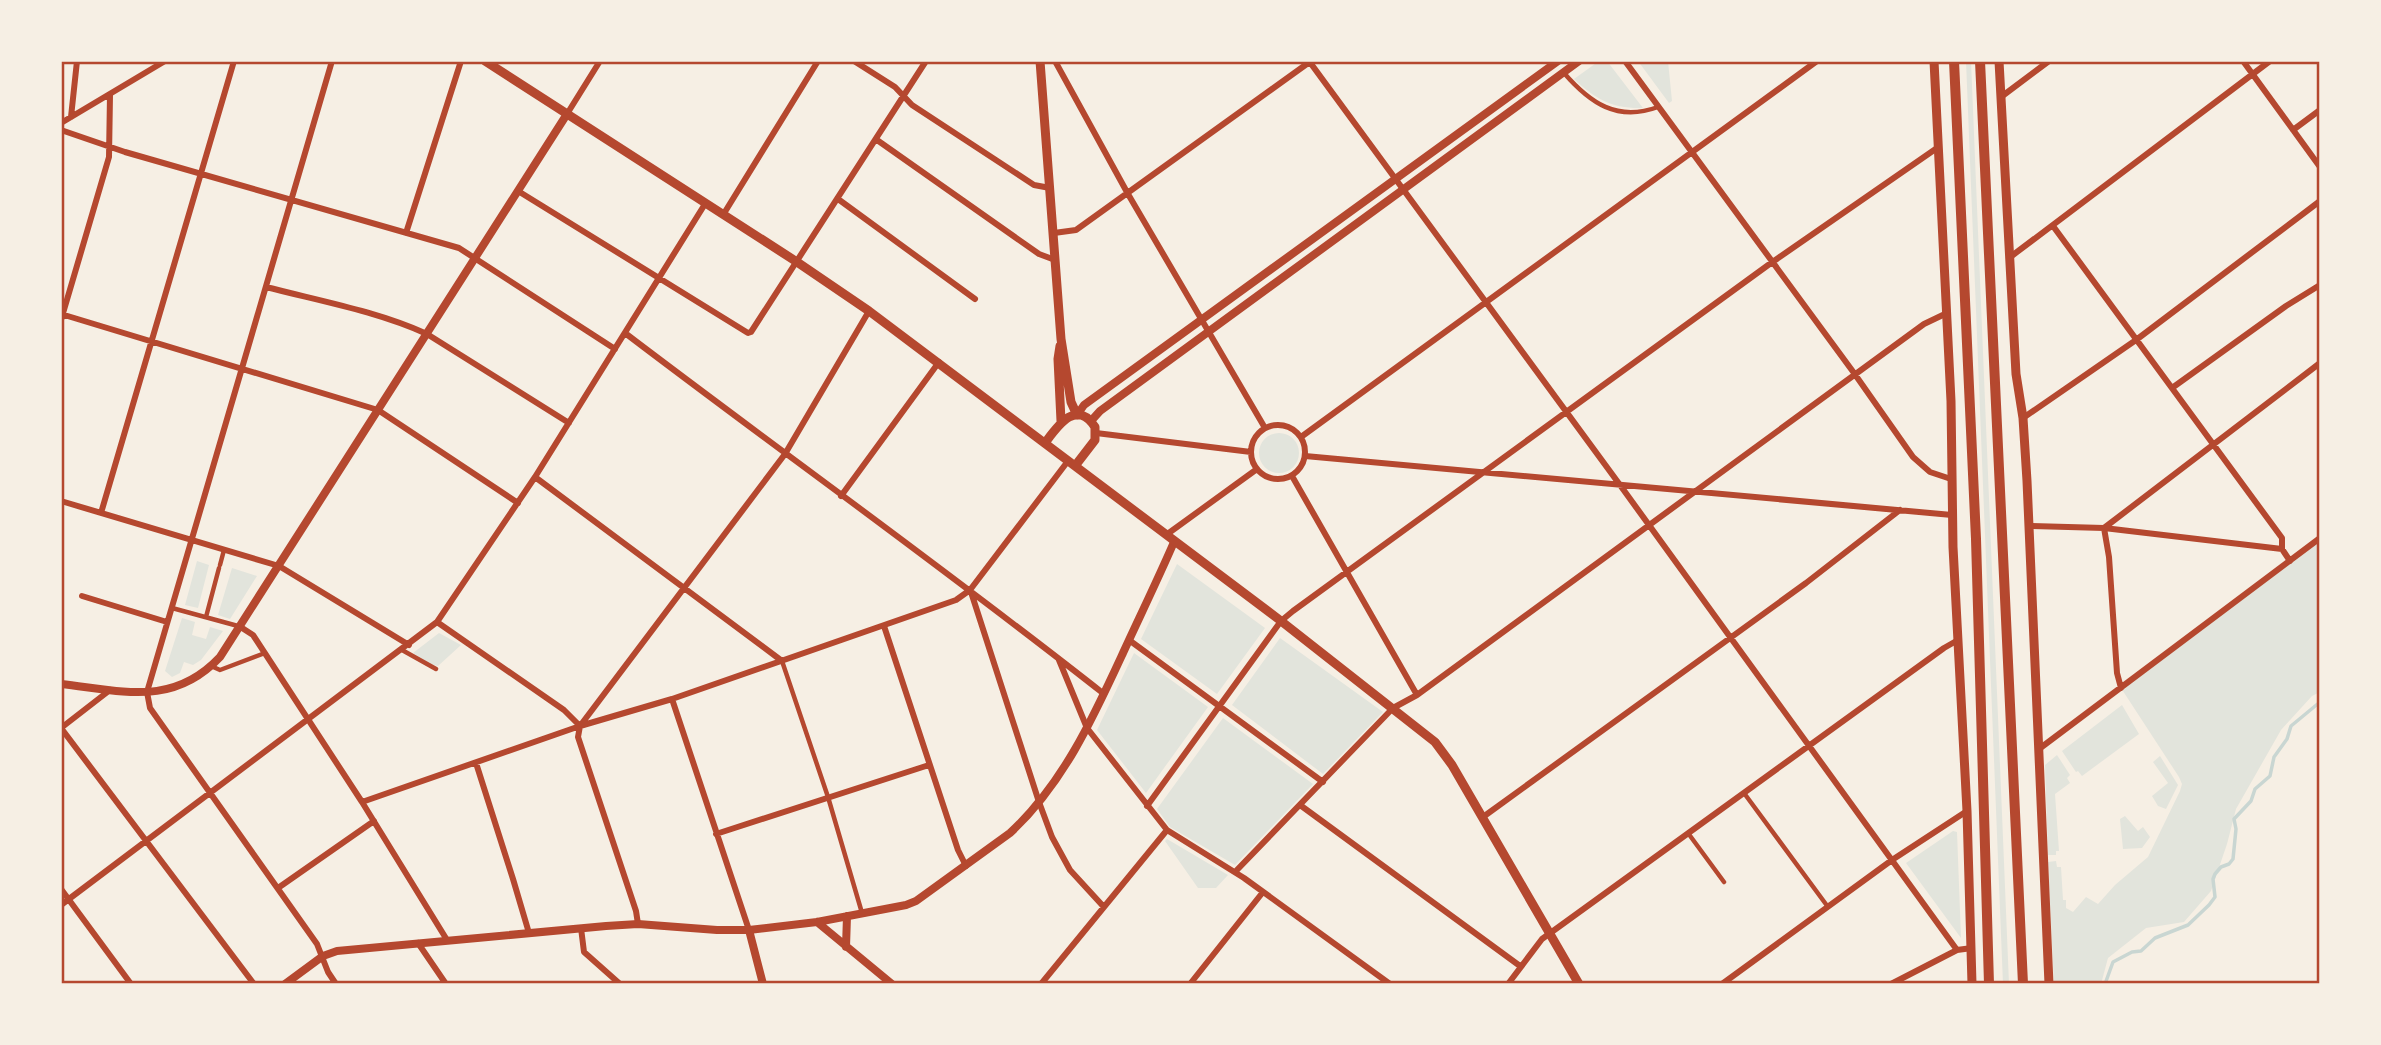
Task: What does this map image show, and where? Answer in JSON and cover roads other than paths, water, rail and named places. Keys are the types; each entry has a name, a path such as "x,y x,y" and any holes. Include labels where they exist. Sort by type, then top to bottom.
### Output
{"highway":[{"path":"1954,61 1976,539 1989,984"},
{"path":"1980,61 2023,984"}],"main road":[{"path":"485,61 869,311 1393,708 1442,750 1579,984"},
{"path":"1040,61 1061,339 1071,402 1077,415"},
{"path":"1934,61 1951,401 1952,515 1972,984"},
{"path":"1999,61 2015,373 2023,418 2029,526 2049,984"},
{"path":"1061,339 1058,359 1062,421"},
{"path":"1045,443 1069,416 1077,415 1091,421 1096,433 1095,440 1071,464"}],"street":[{"path":"71,117 77,61"},
{"path":"61,123 165,61"},
{"path":"101,513 234,61"},
{"path":"332,61 147,692 150,708 317,944 328,972 337,984"},
{"path":"406,233 461,61"},
{"path":"61,684 147,692 170,690 189,683 220,657 600,61"},
{"path":"723,215 818,61"},
{"path":"854,61 895,87 912,105 1034,186 1050,188"},
{"path":"518,191 747,333 751,332 926,61"},
{"path":"1055,61 1128,194 1265,428"},
{"path":"1077,415 1084,405 1558,61"},
{"path":"1091,421 1100,411 1578,61"},
{"path":"1625,61 1920,465 1930,472 1951,479"},
{"path":"1301,437 1817,61"},
{"path":"2001,97 2049,61"},
{"path":"2243,61 2320,167"},
{"path":"2008,259 2270,61"},
{"path":"1054,233 1076,230 1310,62 1957,950"},
{"path":"1563,72 1586,95 1610,109 1638,113 1657,107"},
{"path":"110,95 111,146 62,316 378,410 518,503"},
{"path":"2293,130 2320,110"},
{"path":"61,130 201,174 459,248 615,349"},
{"path":"877,140 1038,254 1055,260"},
{"path":"1147,806 1281,621 1771,263 1937,148"},
{"path":"838,198 975,299"},
{"path":"2023,418 2136,340 2320,201"},
{"path":"61,905 437,622 535,477 705,204"},
{"path":"2053,226 2283,538 2282,549 2290,561"},
{"path":"2172,388 2286,306 2320,285"},
{"path":"266,287 389,319 427,334 569,423"},
{"path":"638,924 578,737 580,726 785,454 869,311"},
{"path":"1235,872 1393,708 1416,695 1649,527 1854,373 1924,324 1947,313"},
{"path":"625,333 970,590 1104,694"},
{"path":"841,496 939,362"},
{"path":"2104,528 2320,363"},
{"path":"1285,425 1301,437 1306,449 1305,456 1298,471 1292,476 1273,479 1257,469 1251,452 1258,434 1265,428 1285,425"},
{"path":"1096,433 1251,452"},
{"path":"1305,456 1952,515"},
{"path":"362,802 580,726 672,699 956,600 970,590 1071,464"},
{"path":"1166,535 1257,469"},
{"path":"1292,476 1416,695"},
{"path":"535,477 782,661 828,797 862,914"},
{"path":"61,501 279,566 409,645"},
{"path":"1483,817 1730,638 1900,510"},
{"path":"2029,526 2104,528 2282,549"},
{"path":"2104,528 2109,557 2117,673 2121,688"},
{"path":"2039,748 2320,538"},
{"path":"285,984 323,957 337,951 638,924 709,930 749,930 817,922 916,901 1010,833 1039,802 1067,763 1087,728 1174,542"},
{"path":"206,617 224,550"},
{"path":"970,590 1052,837 1070,870 1103,906"},
{"path":"82,596 167,622"},
{"path":"172,608 239,626 253,635 362,802 447,940"},
{"path":"437,622 564,710 580,726"},
{"path":"884,626 957,850 966,866"},
{"path":"1129,640 1323,782"},
{"path":"1508,984 1535,946 1550,933 1958,640"},
{"path":"402,650 436,669"},
{"path":"211,666 220,670 265,653"},
{"path":"1058,658 1087,728 1167,830 1235,872 1390,984"},
{"path":"111,689 61,728 254,984"},
{"path":"672,699 749,930 763,984"},
{"path":"476,763 529,933"},
{"path":"716,834 929,765"},
{"path":"1744,793 1828,907"},
{"path":"1300,806 1520,966"},
{"path":"1721,984 1892,860 1966,811"},
{"path":"278,888 374,821"},
{"path":"1041,984 1167,830"},
{"path":"1688,833 1724,882"},
{"path":"61,890 131,984"},
{"path":"1190,984 1263,892"},
{"path":"846,947 847,916"},
{"path":"817,922 892,984"},
{"path":"581,928 584,952 621,984"},
{"path":"418,943 446,984"},
{"path":"1891,984 1957,950 1972,948"}],"waterway":[{"path":"2105,984 2113,962 2132,952 2141,951 2155,938 2188,925 2209,905 2215,897 2215,874 2233,859 2236,829 2234,819 2251,801 2255,789 2270,776 2274,757 2287,739 2291,726 2320,702"}]}
